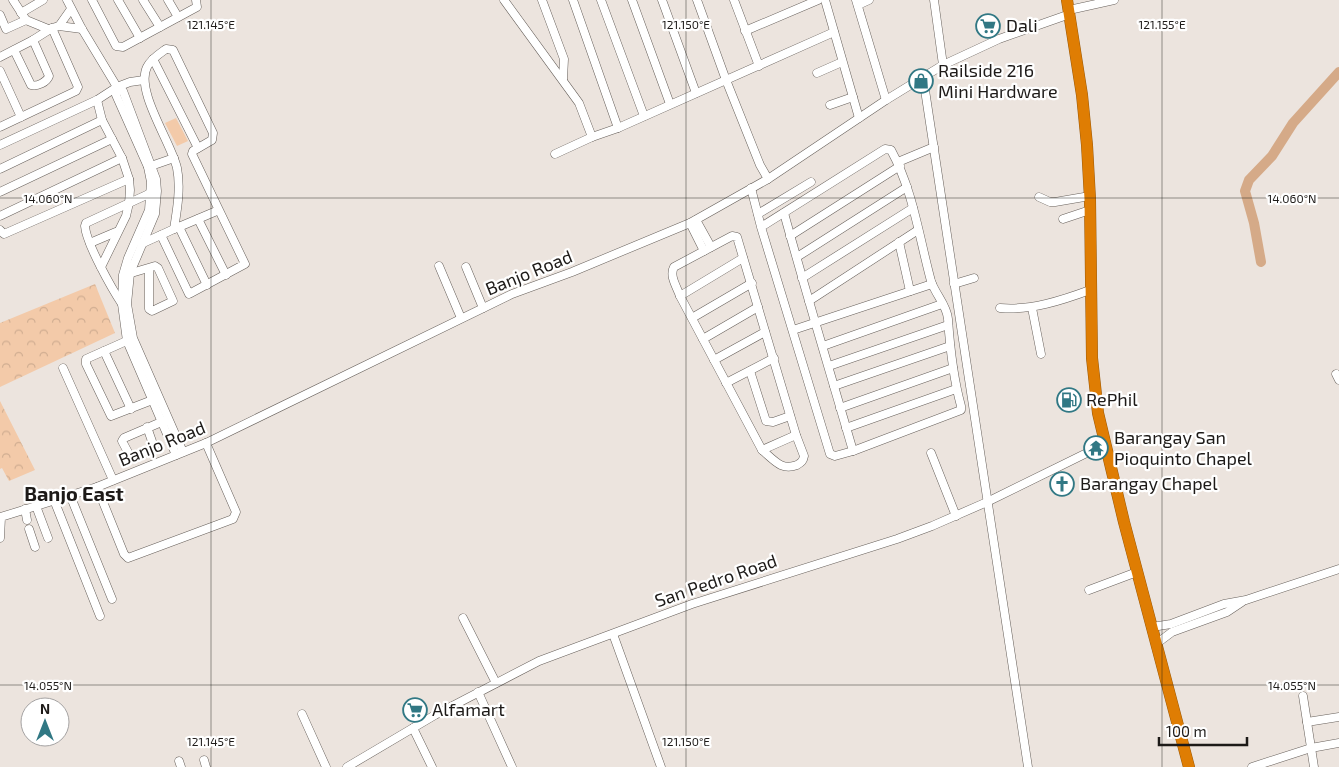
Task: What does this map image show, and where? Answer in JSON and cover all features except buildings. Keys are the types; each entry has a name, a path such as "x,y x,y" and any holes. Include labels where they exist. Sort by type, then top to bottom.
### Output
{"highway":[{"path":"1069,8 1082,95 1090,196 1090,290 1094,385 1105,444 1189,767"}],"street":[{"path":"13,0 26,20 53,28 82,29"},
{"path":"20,13 43,0"},
{"path":"67,0 117,87 123,91 135,130 150,167 154,192 138,245 128,258 124,304 130,340 180,454"},
{"path":"92,0 116,46 123,47 197,7 196,0"},
{"path":"118,0 140,38"},
{"path":"143,0 160,28"},
{"path":"168,0 178,17"},
{"path":"504,0 579,103 592,137"},
{"path":"542,0 564,59 563,79"},
{"path":"573,0 618,128"},
{"path":"601,0 644,116"},
{"path":"632,0 670,104"},
{"path":"662,0 696,93"},
{"path":"697,0 726,80 760,165 768,178"},
{"path":"734,0 759,66"},
{"path":"745,31 818,0"},
{"path":"826,0 859,118"},
{"path":"869,0 857,2 886,100"},
{"path":"934,0 943,65"},
{"name":"Banjo Road","path":"0,538 1,517 97,487 206,443 512,294 608,258 693,222 768,178 886,100 943,65 1069,8 1114,0"},
{"path":"0,57 53,28 71,9"},
{"path":"0,15 6,29 26,20"},
{"path":"0,125 21,117 78,89 78,85 53,28"},
{"path":"555,154 834,32"},
{"path":"14,50 31,85 35,86 46,81 49,76 33,40"},
{"path":"160,235 189,294 207,285 226,275 245,264 192,154 193,151 212,140 213,133 173,50 166,49 153,58 146,68 144,80 147,96 174,158 179,185 176,228 207,285"},
{"path":"153,58 198,148"},
{"path":"817,73 842,62"},
{"path":"0,71 21,117"},
{"path":"923,77 1028,767"},
{"path":"0,145 97,100 117,87 130,82 144,80"},
{"path":"830,105 853,97"},
{"path":"97,100 102,120 122,158 129,179 130,190 126,216 116,232 101,267"},
{"path":"0,169 102,120"},
{"path":"0,192 112,139"},
{"path":"790,236 899,164 934,147"},
{"path":"751,188 761,227 828,452 835,456 853,451 959,411 961,406 953,368 948,318 932,284 907,187 899,164 891,150 885,149 761,227"},
{"path":"0,216 122,158"},
{"path":"150,167 174,158"},
{"path":"0,230 4,234 129,179"},
{"path":"758,214 811,182"},
{"path":"797,257 907,187"},
{"path":"124,304 110,287 85,230 86,223 154,192"},
{"path":"1039,197 1055,202 1090,196"},
{"path":"802,278 913,208"},
{"path":"138,245 218,210"},
{"path":"1062,219 1090,210"},
{"path":"784,213 814,323 853,451"},
{"path":"198,219 226,275"},
{"path":"693,222 708,249"},
{"path":"808,301 918,230"},
{"path":"90,243 116,232"},
{"path":"732,236 737,237 743,258 790,416 804,456 800,463 789,468 785,468 762,450 680,296 672,271 674,267 732,236"},
{"path":"899,242 910,291"},
{"path":"680,296 743,258"},
{"path":"127,274 148,268 157,266 173,299 172,302 152,312 149,310 148,268"},
{"path":"439,266 461,318"},
{"path":"466,267 483,308"},
{"path":"954,284 974,278"},
{"path":"692,318 752,284"},
{"path":"793,330 932,284"},
{"path":"1000,308 1020,310 1032,308 1090,290"},
{"path":"822,346 942,304"},
{"path":"703,340 758,307"},
{"path":"1032,308 1040,354"},
{"path":"828,366 948,325"},
{"path":"714,360 765,332"},
{"path":"130,340 86,359 86,364 110,416 114,417 156,399"},
{"path":"834,386 950,346"},
{"path":"104,351 131,409"},
{"path":"726,383 774,358"},
{"path":"63,368 113,480"},
{"path":"840,408 953,368"},
{"path":"750,371 766,421 770,422 790,416"},
{"path":"846,428 956,388"},
{"path":"147,427 154,448 134,457 130,456 122,439 147,427 165,420"},
{"path":"762,450 796,435"},
{"path":"97,487 124,554 128,558 233,519 236,512 206,443"},
{"name":"San Pedro Road","path":"347,767 435,714 547,658 692,604 897,539 987,502 1105,444"},
{"path":"931,453 956,516"},
{"path":"70,495 112,599"},
{"path":"54,500 100,616"},
{"path":"36,506 48,538"},
{"path":"24,509 27,520"},
{"path":"30,529 35,547"},
{"path":"1152,627 1171,624 1224,604 1246,600 1339,569"},
{"path":"1089,590 1137,572"},
{"path":"1156,644 1172,632 1227,612 1246,600"},
{"path":"1224,604 1227,612"},
{"path":"463,618 496,683"},
{"path":"613,634 661,767"},
{"path":"478,692 512,767"},
{"path":"1303,696 1314,767"},
{"path":"302,714 326,767"},
{"path":"1306,722 1339,717"},
{"path":"414,728 432,767"},
{"path":"1252,767 1311,748 1339,743"}],"green space":[{"path":"176,118 188,141 177,146 165,123"},
{"path":"95,284 115,333 0,387 0,323"},
{"path":"0,401 35,470 9,481 2,468 0,469"}],"waterway":[{"path":"1261,262 1254,223 1245,191 1249,180 1272,156 1293,123 1339,72"}],"place":[{"name":"Dali","path":"988,26"},
{"name":"Railside 216 Mini Hardware","path":"921,81"},
{"name":"RePhil","path":"1069,400"},
{"name":"Barangay San Pioquinto Chapel","path":"1096,448"},
{"name":"Barangay Chapel","path":"1062,484"},
{"name":"Alfamart","path":"415,710"}],"district":[{"name":"Banjo East","path":"74,494"}]}
